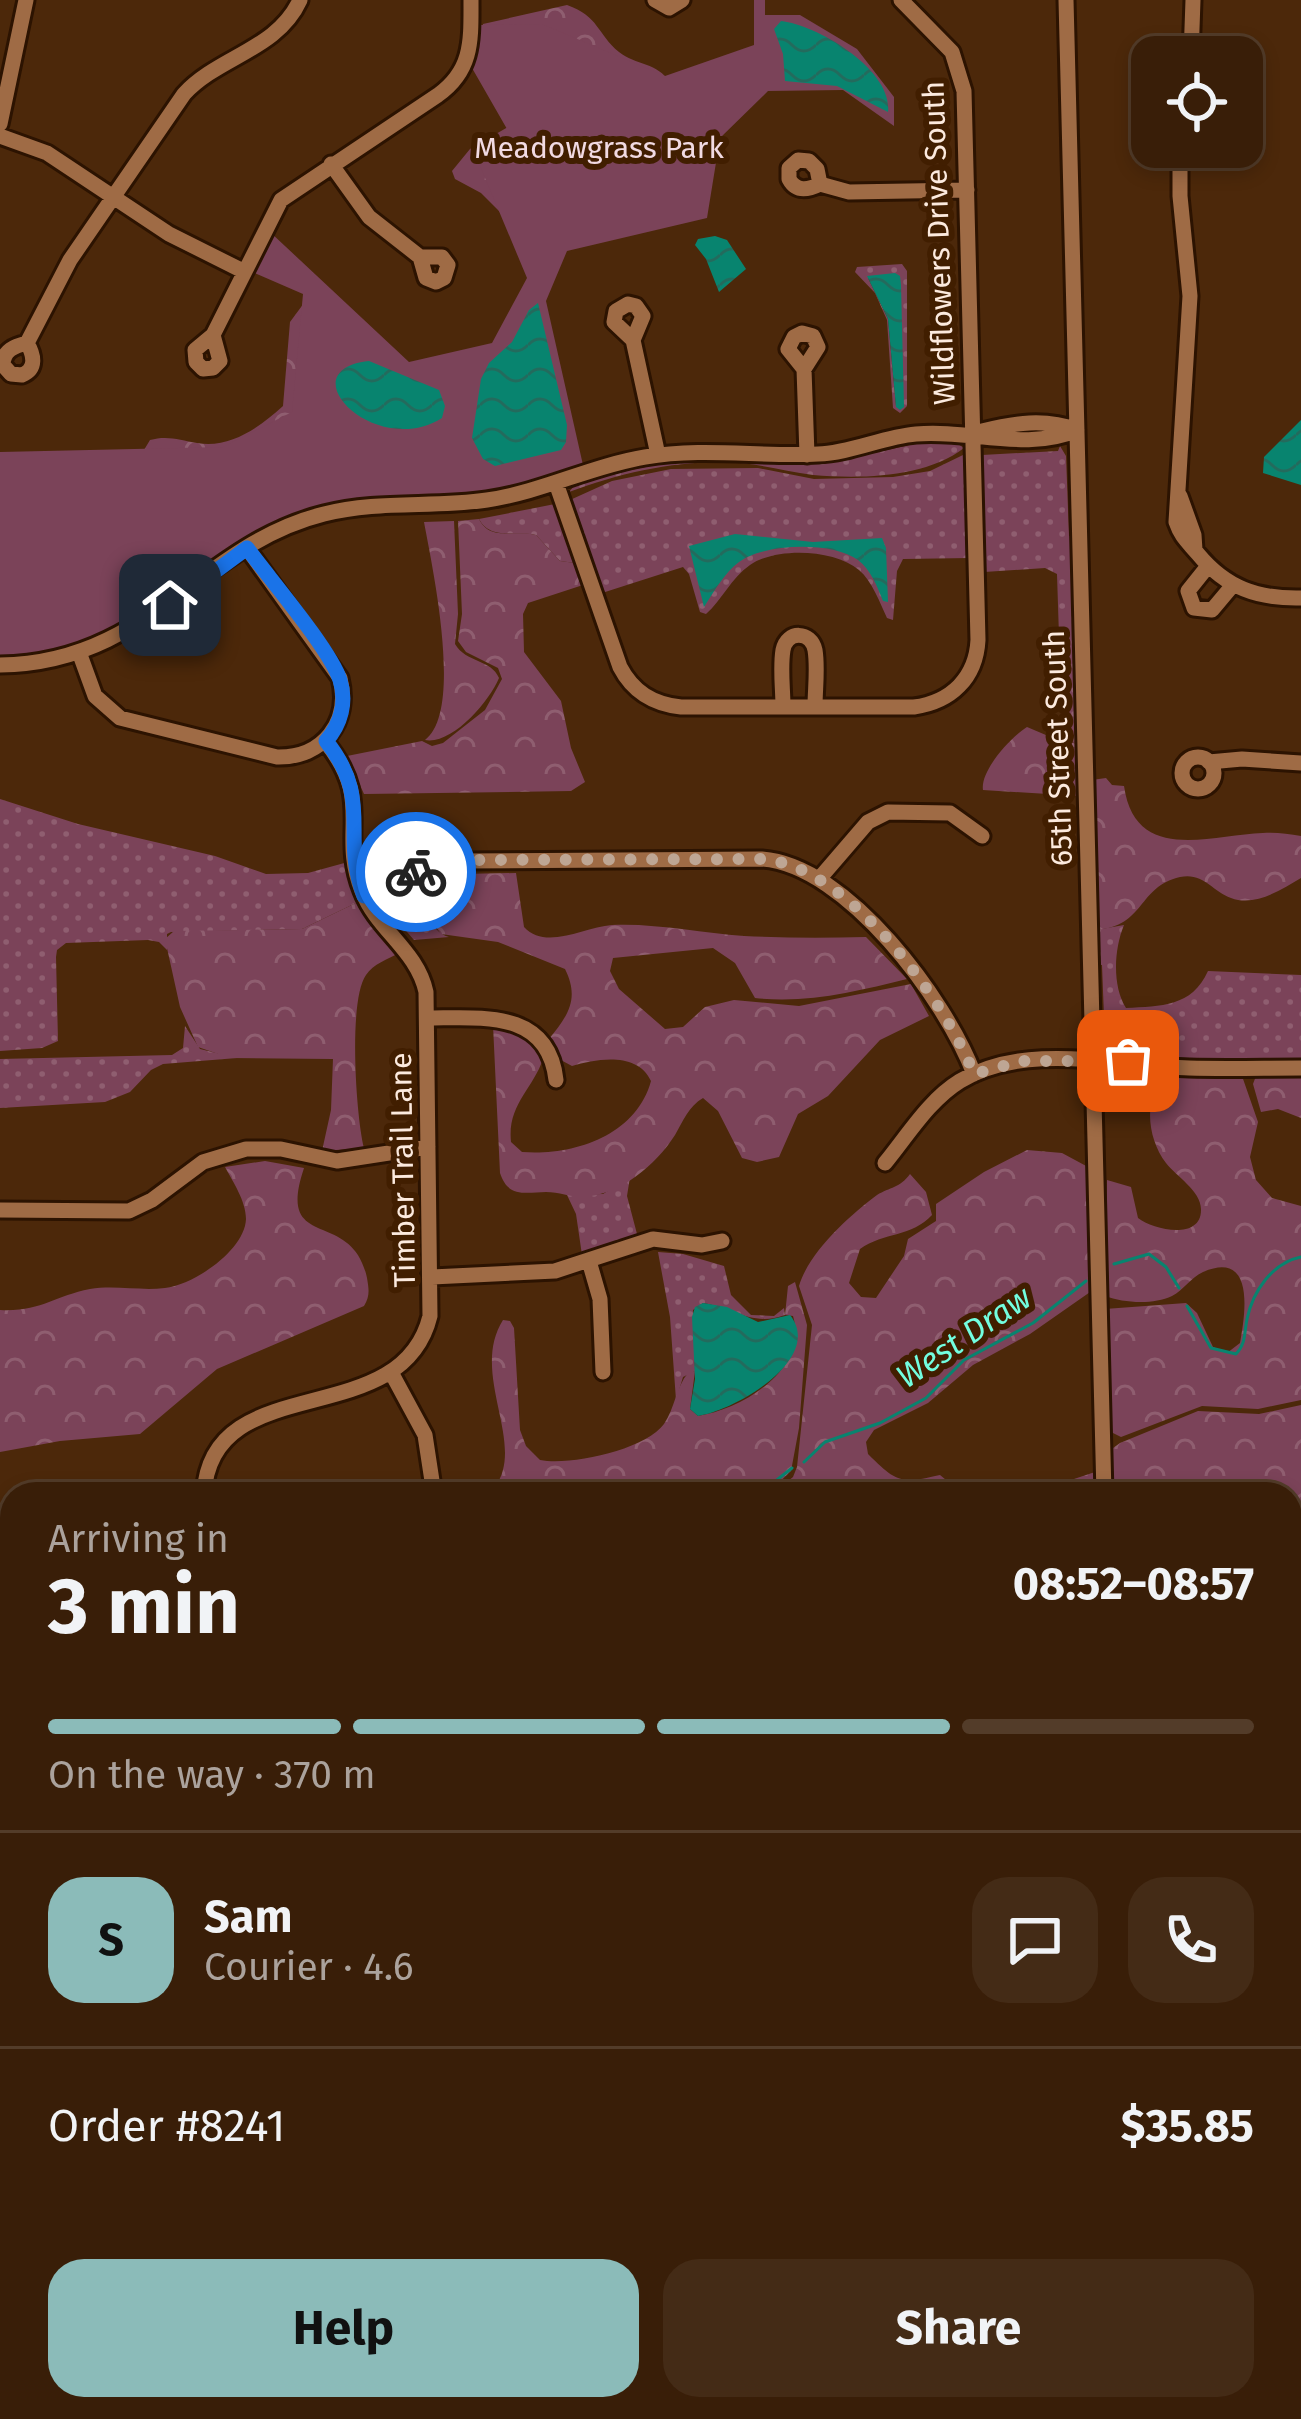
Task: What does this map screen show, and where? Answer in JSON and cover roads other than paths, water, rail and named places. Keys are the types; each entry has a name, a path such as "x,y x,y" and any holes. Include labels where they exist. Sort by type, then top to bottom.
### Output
{"street":[{"path":"0,124 26,0"},
{"path":"27,344 63,273 188,89 273,35 300,0"},
{"path":"213,334 278,203 457,80 469,56 471,0"},
{"path":"655,0 669,8 682,0"},
{"name":"65th Street South","path":"1066,0 1104,1482"},
{"path":"1192,36 1193,0"},
{"name":"Wildflowers Drive South","path":"815,707 929,705 952,693 971,671 978,640 964,91 959,66 944,43 905,1"},
{"path":"0,136 47,153 169,234 243,272"},
{"path":"331,164 369,217 420,257"},
{"path":"1180,168 1190,296 1180,496 1195,550 1234,585 1269,598 1301,598"},
{"path":"820,184 856,193 967,190"},
{"path":"633,340 658,454"},
{"path":"804,369 807,455"},
{"path":"0,665 31,664 79,652 133,629 247,548 290,525 335,511 490,500 658,454 718,450 807,455 907,435 974,433 1012,441 1057,439 1077,430"},
{"path":"556,483 616,658 632,686 656,702 676,707 783,707 815,707 814,649 810,639 800,635 789,638 784,646 783,707"},
{"path":"79,652 98,701 125,721 277,757 301,755 326,741 343,708 340,678 247,548"},
{"path":"1208,566 1189,591 1194,608 1212,610 1234,585"},
{"name":"Timber Trail Lane","path":"326,741 343,763 352,787 355,862 364,896 377,920 419,969 426,992 431,1306 425,1334 392,1374"},
{"path":"1209,762 1301,763"},
{"path":"819,879 865,825 888,812 950,812 982,836"},
{"path":"364,896 428,868 464,860 769,860 791,864 819,879 914,967 974,1074"},
{"path":"427,1018 500,1019 523,1027 546,1049 556,1081"},
{"path":"885,1163 938,1099 974,1074 1022,1061 1301,1068"},
{"path":"0,1210 129,1211 203,1162 247,1149 281,1149 337,1161 428,1147"},
{"path":"432,1277 530,1274 589,1261 653,1239 702,1245 722,1241"},
{"path":"589,1261 600,1299 603,1372"},
{"path":"207,1482 213,1455 239,1428 392,1374 425,1436 432,1482"}],"water":[{"path":"781,21 814,31 850,52 879,81 888,112 837,86 785,81 783,54 774,29"},
{"path":"698,239 727,240 746,269 719,292 695,245"},
{"path":"895,273 901,285 904,407 900,410 888,319 867,276"},
{"path":"538,303 567,425 566,442 561,450 495,466 483,459 472,438 481,379"},
{"path":"369,361 439,390 445,406 442,418 417,428 391,428 350,409 338,394 336,380 346,368"},
{"path":"1301,420 1301,485 1263,473 1264,457"},
{"path":"735,534 813,542 882,538 888,602 858,560 832,550 798,547 765,551 739,562 704,607 689,546"},
{"path":"703,1303 727,1307 758,1322 790,1315 798,1332 786,1365 771,1380 732,1404 698,1416 690,1409 695,1379 692,1317 695,1307"}],"waterway":[{"name":"West Draw","path":"1114,1264 1149,1254 1166,1267 1179,1288"},
{"name":"West Draw","path":"1187,1306 1211,1348 1236,1354 1259,1289 1281,1265 1301,1257"},
{"name":"West Draw","path":"804,1462 825,1442 880,1423 926,1398 964,1360 1033,1323 1086,1281"},
{"name":"West Draw","path":"774,1482 792,1468"}],"park label":[{"name":"Meadowgrass Park","path":"599,148"}]}
